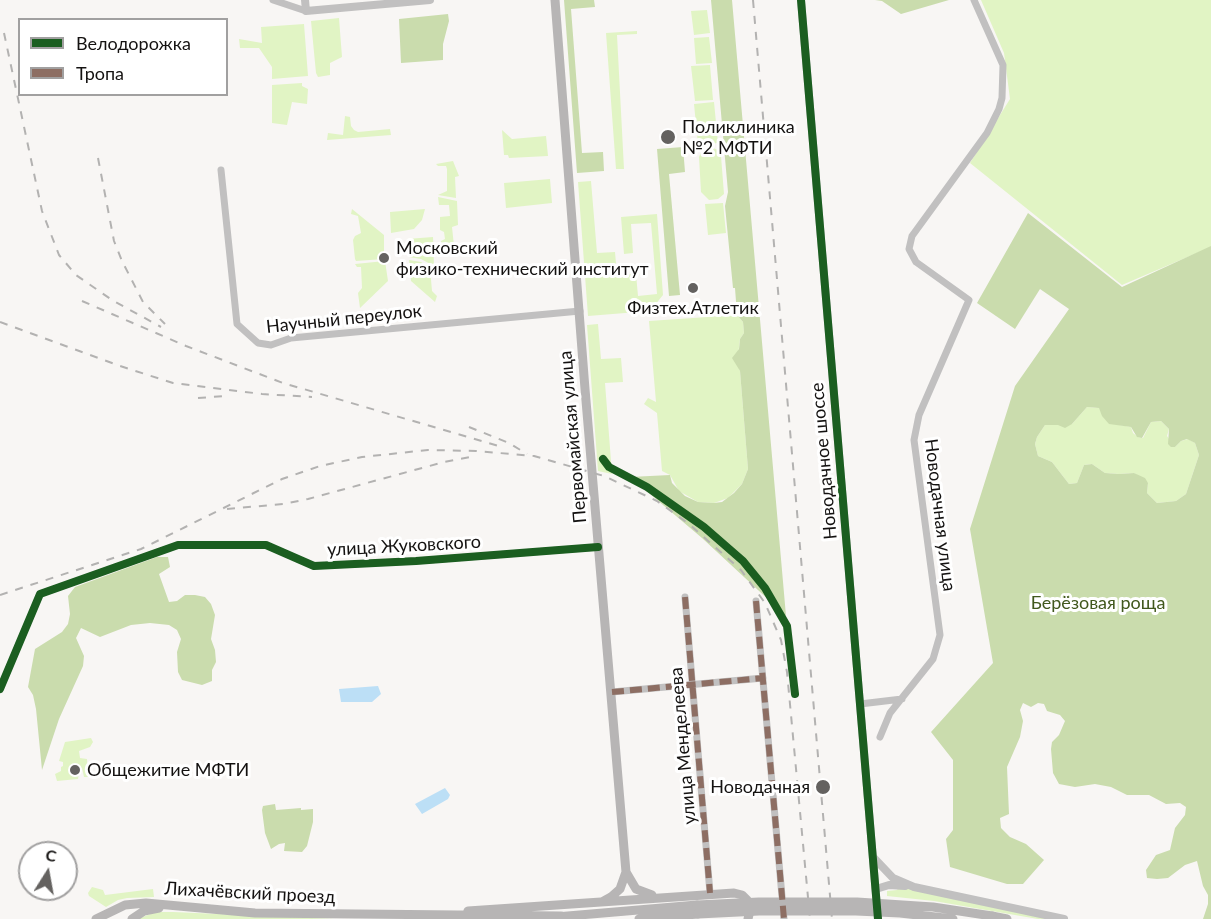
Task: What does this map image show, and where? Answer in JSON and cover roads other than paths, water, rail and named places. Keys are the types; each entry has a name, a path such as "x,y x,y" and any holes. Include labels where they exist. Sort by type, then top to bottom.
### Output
{"main road":[{"name":"Первомайская улица","path":"555,0 626,872"},
{"path":"626,872 641,893 660,897"},
{"path":"602,902 620,889 626,872"},
{"name":"Лихачёвский проезд","path":"405,915 711,893 742,895 749,905 748,919"},
{"path":"639,919 698,909 769,902 857,902 922,906 1007,919"},
{"name":"Лихачёвский проезд","path":"96,919 117,908 135,903 255,913 561,916"},
{"path":"132,919 144,911 176,906"},
{"name":"Лихачёвский проезд","path":"526,919 698,909"},
{"path":"698,909 856,911 953,919"}],"street":[{"path":"273,0 306,11 430,0"},
{"path":"305,0 306,11"},
{"name":"Новодачное шоссе","path":"801,0 879,919"},
{"name":"Новодачная улица","path":"880,737 886,721 933,659 940,635 914,452 916,426 969,300 916,262 910,254 910,243 912,236 994,120 999,109 1004,86 1003,65 974,0"},
{"name":"Научный переулок","path":"221,170 237,324 258,343 271,345 291,338 580,311"},
{"name":"улица Жуковского","path":"0,689 40,594 178,545 266,545 314,566 439,560 598,547"},
{"name":"улица Менделеева","path":"685,597 711,893"},
{"path":"756,601 784,919"},
{"path":"612,692 763,678"},
{"path":"860,704 902,699"},
{"path":"874,858 893,878 914,887"},
{"path":"876,889 889,885 914,887 1064,919"}],"water":[{"path":"378,686 381,694 372,702 341,702 339,689"},
{"path":"445,788 450,795 448,799 422,814 415,804"}],"railway":[{"path":"753,0 832,919"},
{"path":"4,33 42,211 59,255 76,275 112,300 161,327"},
{"path":"98,158 114,241 122,261 143,302 165,324"},
{"path":"82,301 186,346 283,383 502,447"},
{"path":"0,322 173,383 262,394 312,397"},
{"path":"198,398 225,396"},
{"path":"469,427 509,443 527,454"},
{"path":"0,595 141,549 282,479 320,466 362,457 428,450 476,451 534,456 604,476 657,501 689,524 741,570 765,603 781,640 787,672 810,919"},
{"path":"227,509 283,504 308,499 444,462 476,456"}],"place":[{"name":"Поликлиника №2 МФТИ","path":"668,137"},
{"name":"Московский физико-технический институт","path":"384,258"},
{"name":"Физтех.Атлетик","path":"693,288"},
{"name":"Общежитие МФТИ","path":"75,770"},
{"name":"Новодачная","path":"823,787"}],"park label":[{"name":"Берёзовая роща","path":"1098,603"}]}
